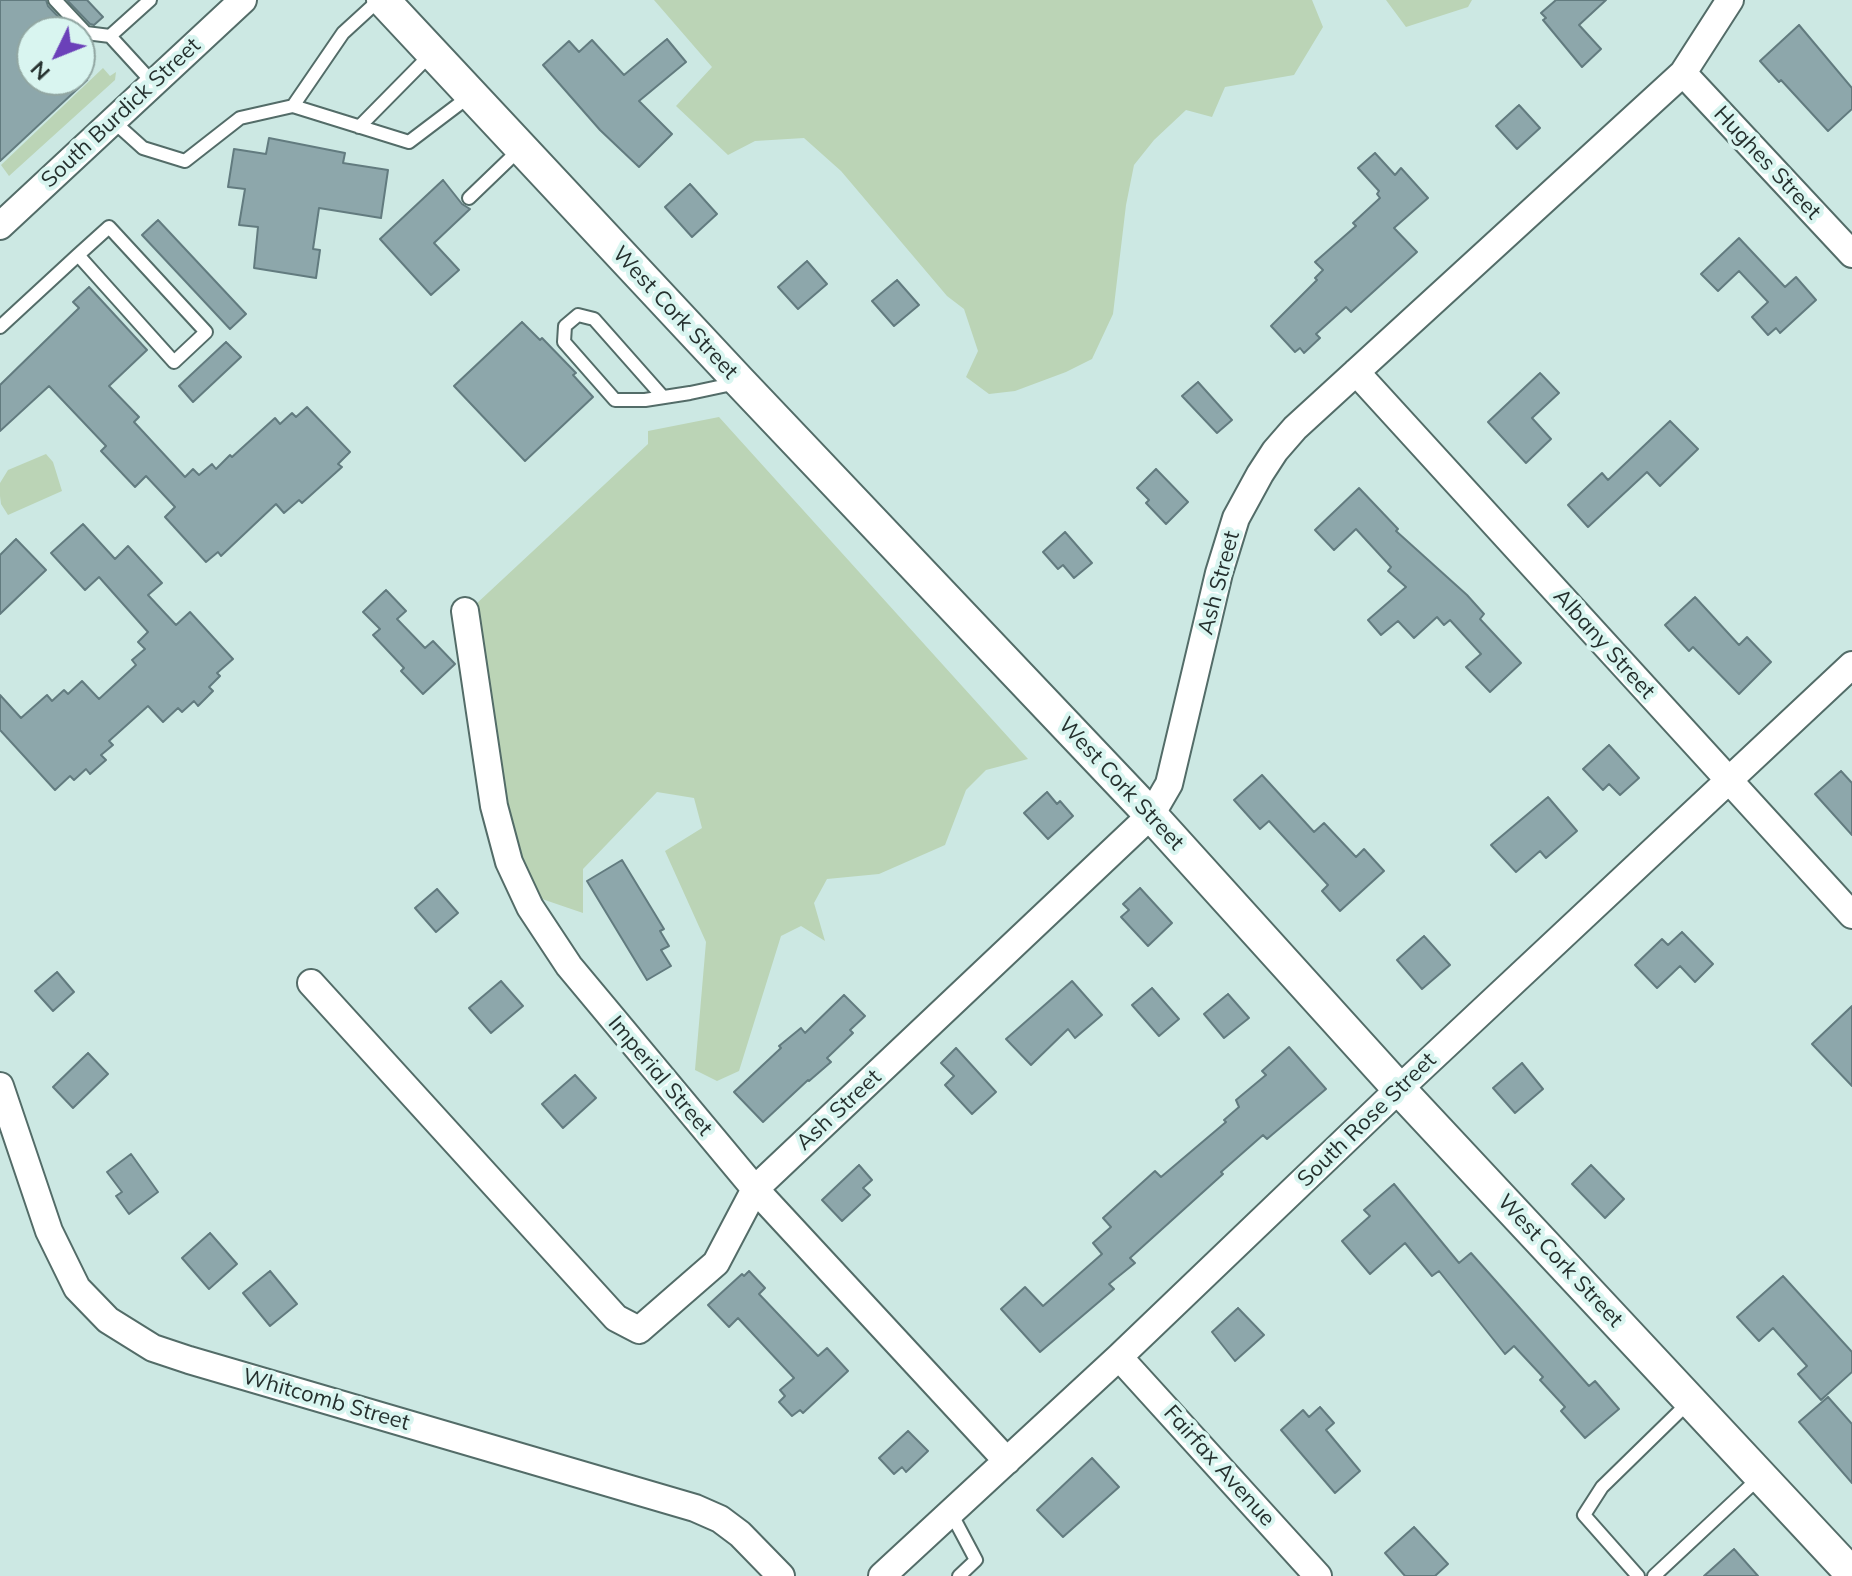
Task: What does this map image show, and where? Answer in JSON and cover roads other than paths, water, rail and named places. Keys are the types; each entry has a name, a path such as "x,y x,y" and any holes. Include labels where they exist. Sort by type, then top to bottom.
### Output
{"street":[{"name":"South Burdick Street","path":"0,226 243,0"},
{"name":"West Cork Street","path":"381,0 1151,815 1399,1089 1852,1574"},
{"name":"Ash Street","path":"311,983 616,1318 639,1330 716,1263 755,1189 1151,815 1169,784 1219,573 1236,518 1275,451 1295,428 1683,73 1730,0"},
{"name":"Hughes Street","path":"1683,73 1852,254"},
{"name":"Albany Street","path":"1356,372 1852,915"},
{"name":"Imperial Street","path":"465,611 494,806 509,862 530,907 569,966 755,1189 1007,1461"},
{"name":"South Rose Street","path":"890,1574 1399,1089 1852,665"},
{"name":"Whitcomb Street","path":"0,1086 49,1231 72,1281 108,1320 130,1334 153,1348 189,1360 695,1508 720,1519 740,1534 781,1576"},
{"name":"Fairfax Avenue","path":"1119,1357 1318,1576"}],"lane":[{"path":"55,0 86,33 110,36 153,83"},
{"path":"110,36 150,0"},
{"path":"293,106 343,33 381,0"},
{"path":"359,127 432,53"},
{"path":"112,121 143,148 185,161 240,118 293,106 409,142 471,95"},
{"path":"469,198 521,148"},
{"path":"0,327 78,255 109,227 206,332 174,362 78,255"},
{"path":"663,397 594,319 578,315 565,326 564,342 615,400 645,400 663,397 740,382"},
{"path":"1638,1576 1584,1515 1602,1487 1690,1401"},
{"path":"1654,1576 1761,1476"},
{"path":"951,1513 976,1560 959,1576"}]}
